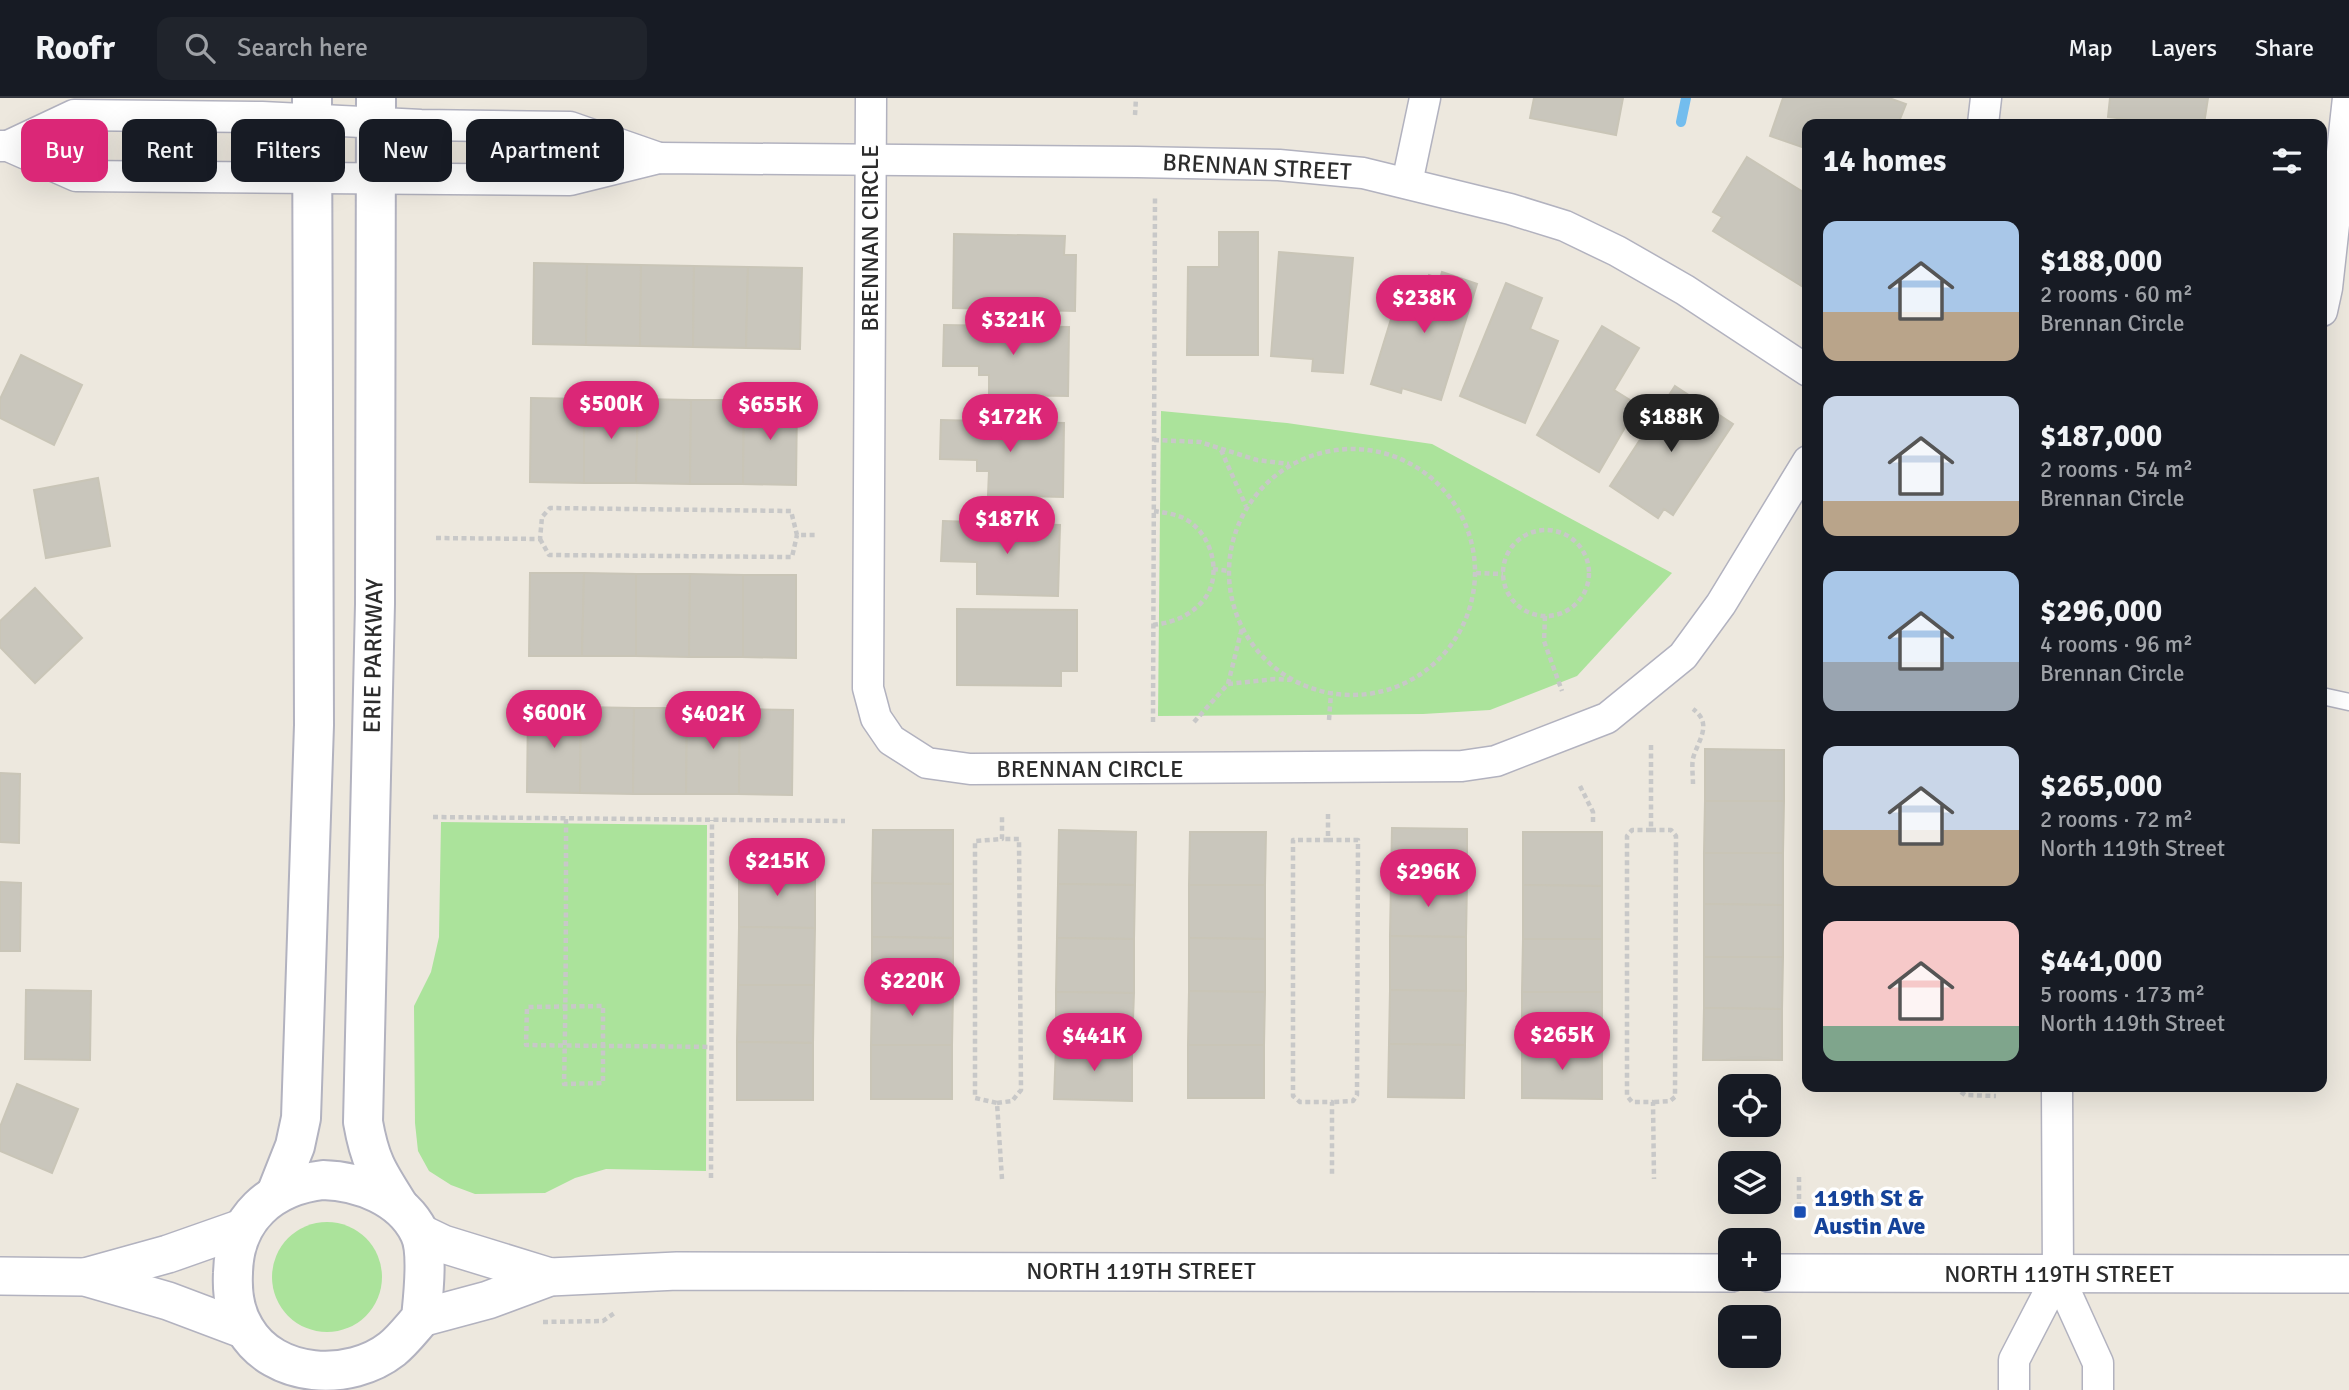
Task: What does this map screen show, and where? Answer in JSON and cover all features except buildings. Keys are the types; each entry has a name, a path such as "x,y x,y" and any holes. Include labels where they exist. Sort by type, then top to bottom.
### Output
{"main road":[{"path":"276,1194 295,1146 301,1118 314,724 311,182"},
{"name":"ERIE PARKWAY","path":"376,182 375,604 363,1122 374,1167 410,1219"},
{"path":"341,1180 358,1184 410,1219 424,1265 421,1318 390,1350 362,1365 333,1371 301,1368 283,1374 245,1330 232,1289 233,1256 242,1228 256,1210 276,1194 307,1182 341,1180"},
{"path":"376,1390 390,1350"}],"street":[{"name":"BRENNAN CIRCLE","path":"871,98 868,688 876,718 891,740 927,763 970,769 1161,769 1462,766 1496,761 1607,718 1683,656 1721,604 1802,471"},
{"path":"1407,183 1425,98"},
{"path":"1984,119 1986,98"},
{"path":"2327,288 2348,98"},
{"name":"BRENNAN STREET","path":"4,146 74,115 262,117 312,109 376,110 421,125 570,127 659,158"},
{"name":"BRENNAN STREET","path":"4,146 76,176 231,177"},
{"name":"BRENNAN STREET","path":"452,178 570,180 659,158 1279,165 1363,173 1510,209 1565,226 1617,251 1685,290 1802,367"},
{"path":"2057,1092 2058,1275 2098,1363 2098,1390"},
{"name":"NORTH 119TH STREET","path":"410,1219 443,1244 550,1277"},
{"path":"85,1277 168,1254 242,1228"},
{"name":"NORTH 119TH STREET","path":"421,1318 488,1300 550,1277 677,1271 1718,1273"},
{"name":"NORTH 119TH STREET","path":"1781,1273 2349,1274"},
{"path":"2014,1390 2014,1360 2058,1275"},
{"path":"0,1276 85,1277 168,1301 245,1330"}],"lane":[{"path":"2327,697 2349,702"}],"path":[{"path":"1135,115 1136,98"},
{"path":"1153,722 1155,198"},
{"path":"1154,440 1200,442 1256,460 1289,464 1332,450 1375,450 1415,465 1448,493 1469,531 1476,573 1470,611 1452,646 1425,673 1390,691 1351,696 1313,690 1279,672 1252,644 1235,609 1229,571 1237,528 1247,506 1289,464"},
{"path":"1221,450 1247,506"},
{"path":"550,508 792,511 797,535 792,557 549,555 540,539 542,517 550,508"},
{"path":"1153,625 1171,623 1188,615 1203,602 1211,586 1213,569 1211,550 1203,533 1189,521 1171,513 1154,511"},
{"path":"1546,530 1572,538 1587,560 1589,573 1587,589 1579,601 1568,611 1554,617 1525,612 1513,602 1505,589 1503,574 1504,561 1520,538 1532,532 1546,530"},
{"path":"797,535 817,535"},
{"path":"436,538 540,539"},
{"path":"1213,569 1229,571"},
{"path":"1476,573 1503,574"},
{"path":"1545,617 1544,641 1562,691"},
{"path":"1194,722 1228,684 1243,625"},
{"path":"1228,684 1275,679 1294,680"},
{"path":"1329,720 1331,693"},
{"path":"1693,709 1700,714 1704,724 1702,738 1693,757 1693,784"},
{"path":"1651,745 1651,830"},
{"path":"1580,786 1593,812 1593,824"},
{"path":"1328,814 1328,840"},
{"path":"1002,816 1002,839"},
{"path":"433,817 845,821"},
{"path":"566,819 565,1006 565,1045 564,1084 603,1083 603,1045 603,1006 565,1006 527,1007 526,1045 565,1045 603,1045 711,1047"},
{"path":"711,1178 712,820"},
{"path":"1632,830 1671,830 1676,836 1675,1097 1670,1101 1653,1102 1633,1102 1627,1097 1627,836 1632,830"},
{"path":"1019,839 1021,1090 1012,1101 997,1103 975,1098 975,841 1019,839"},
{"path":"1293,840 1358,840 1357,1095 1353,1101 1332,1102 1300,1102 1293,1096 1293,840"},
{"path":"1961,1092 1965,1095 1996,1097"},
{"path":"1332,1102 1332,1176"},
{"path":"1653,1102 1654,1179"},
{"path":"997,1103 1002,1180"},
{"path":"1799,1177 1799,1212"}],"green space":[{"path":"1161,411 1287,423 1432,444 1672,573 1577,676 1490,710 1423,714 1158,716"},
{"path":"441,822 707,825 706,1171 606,1169 575,1178 545,1193 475,1194 451,1185 429,1171 418,1151 415,1123 414,1006 431,972 439,937"},
{"path":"327,1222 348,1226 366,1238 378,1256 382,1277 378,1298 366,1316 348,1328 327,1332 306,1328 288,1316 276,1298 272,1277 276,1256 288,1238 306,1226"}],"waterway":[{"path":"1681,122 1686,98"}],"place":[{"name":"119th St & Austin Ave","path":"1800,1212"}]}
